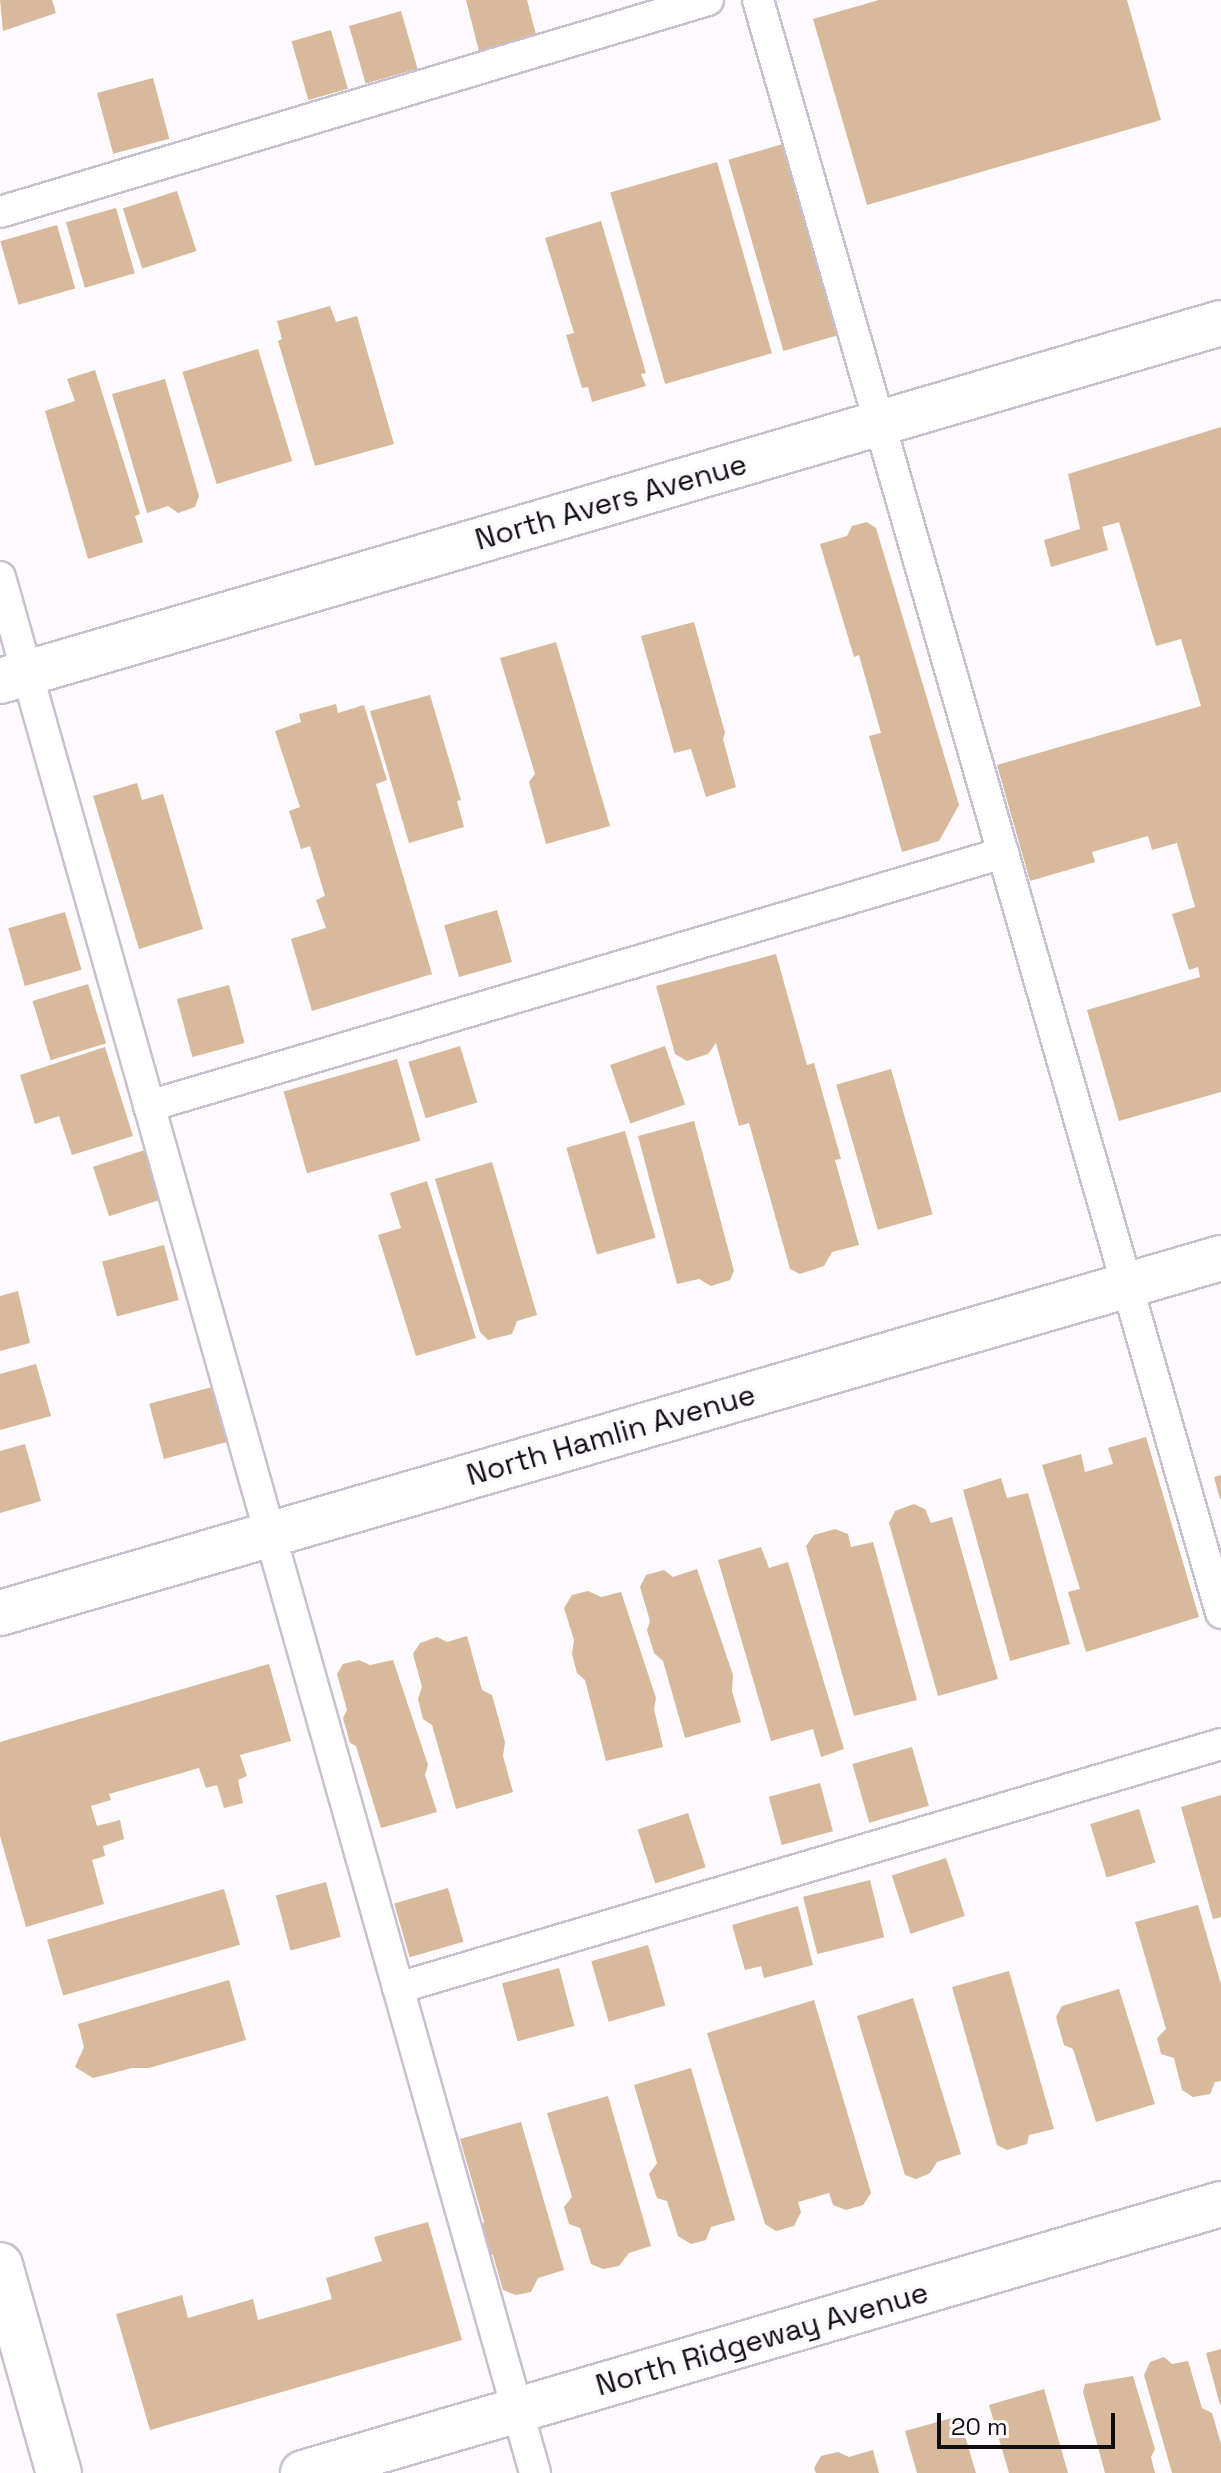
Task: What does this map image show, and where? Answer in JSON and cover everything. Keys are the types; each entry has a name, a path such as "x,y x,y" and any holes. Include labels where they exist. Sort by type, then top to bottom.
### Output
{"street":[{"name":"North Avers Avenue","path":"14,677 1221,323"},
{"name":"North Hamlin Avenue","path":"0,1613 1221,1258"},
{"name":"North Ridgeway Avenue","path":"303,2473 1221,2204"},
{"path":"0,2265 59,2473"}],"lane":[{"path":"0,212 708,0"},
{"path":"758,0 1221,1613"},
{"path":"0,577 14,677 149,1106 535,2473"},
{"path":"149,1106 1003,853"},
{"path":"398,1988 1221,1744"}],"building":[{"path":"0,0 52,0 56,13 3,31"},
{"path":"466,0 527,0 536,35 479,51"},
{"path":"879,0 1127,0 1161,120 867,205 813,19"},
{"path":"401,11 418,69 366,84 349,26"},
{"path":"331,30 348,89 308,100 292,41"},
{"path":"153,78 169,139 113,154 97,93"},
{"path":"790,142 845,333 783,351 728,160"},
{"path":"717,162 772,353 665,384 610,193"},
{"path":"177,191 196,251 142,269 123,209"},
{"path":"116,208 135,273 85,288 66,222"},
{"path":"601,221 646,373 641,374 646,386 592,402 588,387 582,388 566,335 574,333 545,238"},
{"path":"57,225 75,288 18,305 0,241"},
{"path":"330,306 336,322 357,316 394,444 315,466 278,341 282,339 277,321"},
{"path":"258,349 292,461 217,484 182,372"},
{"path":"95,370 140,514 135,516 143,542 88,559 45,411 75,401 67,379"},
{"path":"165,379 199,496 195,507 178,513 168,506 147,513 112,394"},
{"path":"1221,427 1221,1092 1119,1121 1087,1010 1200,977 1198,967 1189,970 1172,914 1195,907 1177,843 1152,850 1148,836 1092,852 1095,862 1030,881 997,765 1201,706 1181,639 1156,646 1119,522 1102,527 1108,550 1051,567 1044,540 1080,529 1068,474"},
{"path":"867,522 876,528 959,805 939,841 902,852 869,736 881,733 859,655 854,657 820,544 847,536 852,526"},
{"path":"694,622 725,733 723,739 736,787 706,797 691,749 674,753 641,636"},
{"path":"556,642 610,826 546,844 529,782 535,774 500,658"},
{"path":"430,695 461,800 457,801 464,827 409,843 370,711"},
{"path":"336,704 338,713 364,705 387,780 376,784 432,974 312,1011 291,939 326,928 316,900 325,896 310,846 301,849 289,811 300,807 275,731 301,722 299,714"},
{"path":"137,783 142,800 163,794 203,929 139,949 93,796"},
{"path":"497,910 512,962 459,977 444,925"},
{"path":"65,912 82,970 25,986 8,928"},
{"path":"776,954 807,1065 814,1063 841,1159 835,1160 859,1245 832,1252 824,1266 800,1274 790,1269 749,1123 739,1126 716,1043 708,1054 687,1061 675,1054 656,986"},
{"path":"88,984 106,1043 51,1060 33,1001"},
{"path":"229,985 245,1043 192,1057 177,999"},
{"path":"460,1046 477,1102 426,1118 408,1062"},
{"path":"665,1046 685,1105 630,1124 610,1065"},
{"path":"105,1047 133,1136 72,1155 59,1116 35,1124 20,1075"},
{"path":"397,1059 420,1141 307,1173 284,1092"},
{"path":"891,1069 933,1214 878,1230 836,1085"},
{"path":"694,1121 734,1271 730,1280 711,1286 699,1279 677,1284 638,1136"},
{"path":"625,1131 656,1238 597,1255 566,1148"},
{"path":"151,1148 167,1197 109,1216 93,1167"},
{"path":"492,1162 537,1315 517,1321 512,1334 488,1340 480,1332 435,1179"},
{"path":"427,1181 476,1338 416,1356 378,1235 401,1228 390,1193"},
{"path":"164,1245 179,1300 117,1317 102,1262"},
{"path":"18,1291 30,1343 0,1351 0,1296"},
{"path":"36,1364 51,1416 0,1430 0,1374"},
{"path":"212,1387 227,1442 164,1459 149,1404"},
{"path":"1146,1437 1199,1617 1086,1652 1068,1592 1080,1589 1042,1465 1081,1454 1085,1472 1113,1464 1108,1448"},
{"path":"25,1444 41,1501 0,1513 0,1451"},
{"path":"1221,1475 1221,1499 1220,1499 1214,1477"},
{"path":"1001,1478 1007,1498 1028,1493 1070,1644 1010,1661 963,1490"},
{"path":"914,1504 925,1509 931,1523 952,1517 998,1679 938,1696 889,1523 895,1511"},
{"path":"835,1529 848,1534 851,1547 873,1542 917,1700 854,1716 806,1546 814,1535"},
{"path":"761,1547 769,1568 788,1562 844,1749 821,1757 813,1729 771,1741 718,1560"},
{"path":"697,1569 733,1675 732,1691 741,1722 685,1738 663,1661 654,1653 647,1630 650,1621 640,1587 646,1575 664,1570 673,1577"},
{"path":"588,1591 601,1597 621,1592 656,1698 654,1709 663,1747 606,1761 585,1680 577,1673 572,1654 574,1640 564,1608 572,1595"},
{"path":"467,1636 482,1690 492,1695 505,1742 503,1756 513,1792 456,1809 432,1725 423,1719 418,1699 422,1687 413,1654 420,1643 437,1637 447,1642"},
{"path":"359,1660 370,1665 393,1660 428,1765 425,1775 437,1812 381,1828 356,1746 350,1743 343,1718 347,1710 337,1674 343,1664"},
{"path":"269,1664 291,1741 240,1755 247,1776 238,1780 243,1803 224,1808 217,1785 206,1788 199,1768 109,1794 111,1800 91,1806 97,1826 120,1820 124,1839 103,1846 105,1856 92,1860 104,1904 26,1927 0,1836 0,1742"},
{"path":"912,1747 929,1806 869,1823 852,1764"},
{"path":"820,1783 833,1831 782,1845 769,1797"},
{"path":"1221,1795 1221,1917 1213,1919 1181,1807"},
{"path":"1139,1809 1155,1863 1107,1877 1090,1824"},
{"path":"688,1813 706,1867 655,1884 638,1829"},
{"path":"946,1858 965,1916 911,1934 892,1876"},
{"path":"870,1880 884,1937 817,1954 803,1897"},
{"path":"326,1882 341,1937 291,1951 276,1895"},
{"path":"448,1888 463,1942 410,1957 394,1903"},
{"path":"224,1889 240,1945 63,1995 47,1940"},
{"path":"1198,1905 1221,1984 1221,2081 1215,2082 1210,2094 1193,2097 1182,2090 1174,2058 1161,2054 1157,2038 1166,2029 1135,1922"},
{"path":"798,1906 813,1965 764,1978 761,1966 745,1970 732,1925"},
{"path":"648,1945 665,2006 609,2022 591,1961"},
{"path":"559,1968 575,2026 518,2041 502,1983"},
{"path":"1009,1971 1054,2129 1029,2135 1027,2144 1007,2150 997,2145 952,1987"},
{"path":"229,1980 246,2040 149,2068 132,2068 93,2078 75,2067 84,2047 78,2024"},
{"path":"1119,1989 1155,2104 1096,2122 1073,2049 1064,2045 1056,2017 1062,2006"},
{"path":"913,1998 961,2154 937,2162 930,2173 916,2179 905,2175 857,2016"},
{"path":"814,2000 871,2193 863,2205 846,2210 833,2205 829,2193 798,2202 801,2212 794,2226 776,2231 765,2224 707,2033"},
{"path":"691,2068 735,2220 711,2227 706,2240 691,2244 678,2236 667,2201 657,2198 649,2174 657,2163 634,2085"},
{"path":"608,2096 651,2246 629,2253 619,2266 603,2269 591,2264 580,2228 569,2224 564,2207 572,2197 547,2113"},
{"path":"521,2122 564,2270 538,2278 531,2292 516,2295 503,2290 493,2255 482,2251 477,2233 484,2222 460,2139"},
{"path":"428,2222 462,2340 150,2430 116,2314 182,2295 188,2318 253,2299 258,2320 332,2299 326,2278 382,2261 374,2237"},
{"path":"1221,2349 1221,2404 1220,2405 1206,2353"},
{"path":"1164,2357 1172,2364 1188,2361 1202,2408 1212,2413 1221,2444 1221,2473 1172,2473 1144,2375 1150,2362"},
{"path":"1133,2376 1155,2449 1151,2457 1155,2473 1105,2473 1083,2392 1085,2384"},
{"path":"1044,2389 1068,2473 1009,2473 989,2405"},
{"path":"959,2416 976,2473 917,2473 905,2431"},
{"path":"873,2450 879,2473 816,2473 814,2468 821,2456 838,2452 849,2457"}]}
